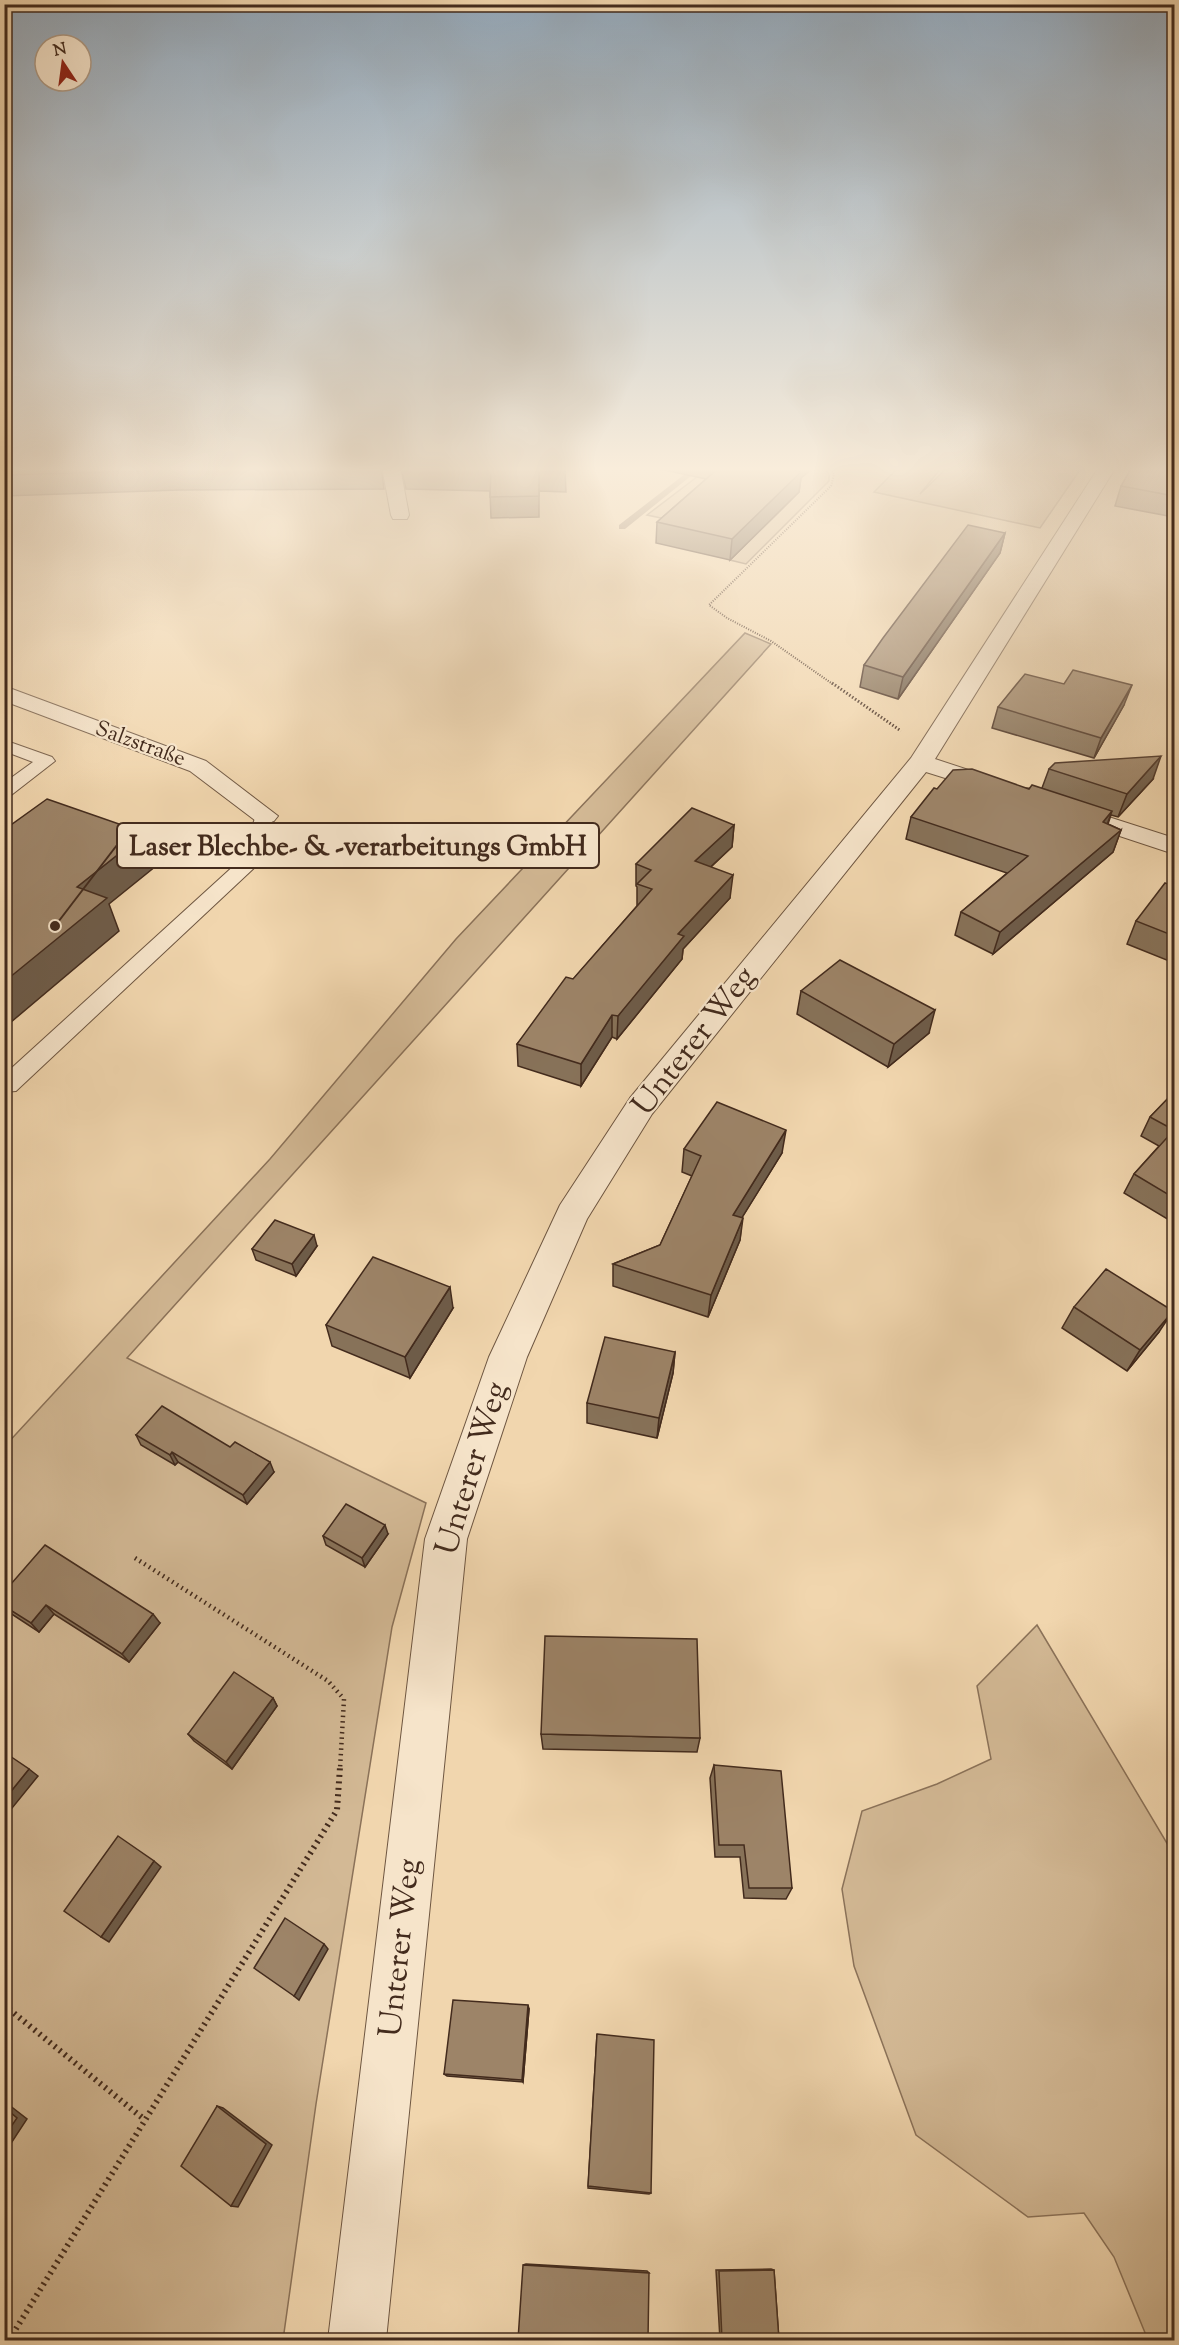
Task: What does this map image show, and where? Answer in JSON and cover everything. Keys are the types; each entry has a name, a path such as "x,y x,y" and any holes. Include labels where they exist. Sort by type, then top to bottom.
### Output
{"street":[{"name":"Unterer Weg","path":"357,2340 446,1539 508,1357 572,1214 641,1106 921,762 1038,576"},
{"name":"Salzstraße","path":"4,693 198,766 265,816"},
{"path":"921,762 1174,846"}],"lane":[{"path":"4,745 46,761 4,792"},
{"path":"8,1085 247,864 265,816"}],"path":[{"path":"738,576 709,605 727,618 771,641 914,740 921,762"},
{"path":"9,2340 337,1810 344,1699 328,1680 135,1558"},
{"path":"4,2005 145,2120"}],"shaded area":[{"path":"745,633 771,644 127,1358 426,1503 392,1627 316,2104 283,2340 5,2340 4,1447 270,1159 456,939"},
{"path":"1037,1625 1174,1855 1174,2340 1148,2340 1114,2257 1084,2213 1028,2217 916,2135 854,1966 842,1889 862,1811 937,1784 991,1759 977,1686"}],"building":[{"path":"929,576 974,576 903,677 864,665"},
{"path":"1073,670 1132,685 1101,738 998,707 1025,674 1064,684"},
{"path":"1161,756 1127,794 1049,769 1055,763"},
{"path":"972,769 1029,789 1032,785 1112,811 1103,822 1121,830 1000,932 961,912 1028,856 911,817 934,788 937,789 953,770"},
{"path":"47,799 145,833 77,887 107,898 4,982 4,830"},
{"path":"692,808 734,825 695,861 733,875 678,934 684,936 618,1016 612,1015 581,1064 517,1044 566,977 573,979 652,889 637,884 651,870 636,864"},
{"path":"1165,883 1174,886 1174,936 1136,921"},
{"path":"840,960 935,1010 894,1044 801,991"},
{"path":"1174,1092 1174,1130 1150,1117"},
{"path":"717,1102 786,1130 733,1215 743,1218 711,1295 613,1264 660,1245 701,1156 684,1149"},
{"path":"1174,1130 1174,1198 1134,1174"},
{"path":"275,1220 314,1235 292,1264 252,1249"},
{"path":"373,1257 450,1287 405,1357 326,1325"},
{"path":"1106,1269 1173,1311 1140,1350 1074,1307"},
{"path":"605,1337 675,1352 659,1418 587,1403"},
{"path":"162,1406 230,1447 235,1442 270,1462 243,1495 172,1452 170,1455 136,1435"},
{"path":"346,1504 385,1525 362,1558 323,1536"},
{"path":"45,1545 153,1614 122,1654 46,1605 31,1623 4,1606 4,1592"},
{"path":"545,1636 697,1639 700,1738 541,1734"},
{"path":"234,1672 273,1698 226,1762 188,1734"},
{"path":"4,1752 29,1769 4,1800"},
{"path":"714,1765 781,1771 792,1888 749,1888 744,1845 719,1845"},
{"path":"118,1836 154,1861 101,1937 64,1911"},
{"path":"285,1918 324,1944 294,1996 254,1968"},
{"path":"453,2000 528,2005 522,2080 444,2074"},
{"path":"597,2034 654,2040 651,2193 588,2186"},
{"path":"217,2106 266,2144 231,2206 181,2166"},
{"path":"4,2107 17,2118 4,2137"},
{"path":"523,2265 649,2273 648,2340 518,2340"},
{"path":"774,2270 779,2340 722,2340 719,2271"}],"place":[{"name":"Laser Blechbe- & -verarbeitungs GmbH","path":"55,926"}]}
